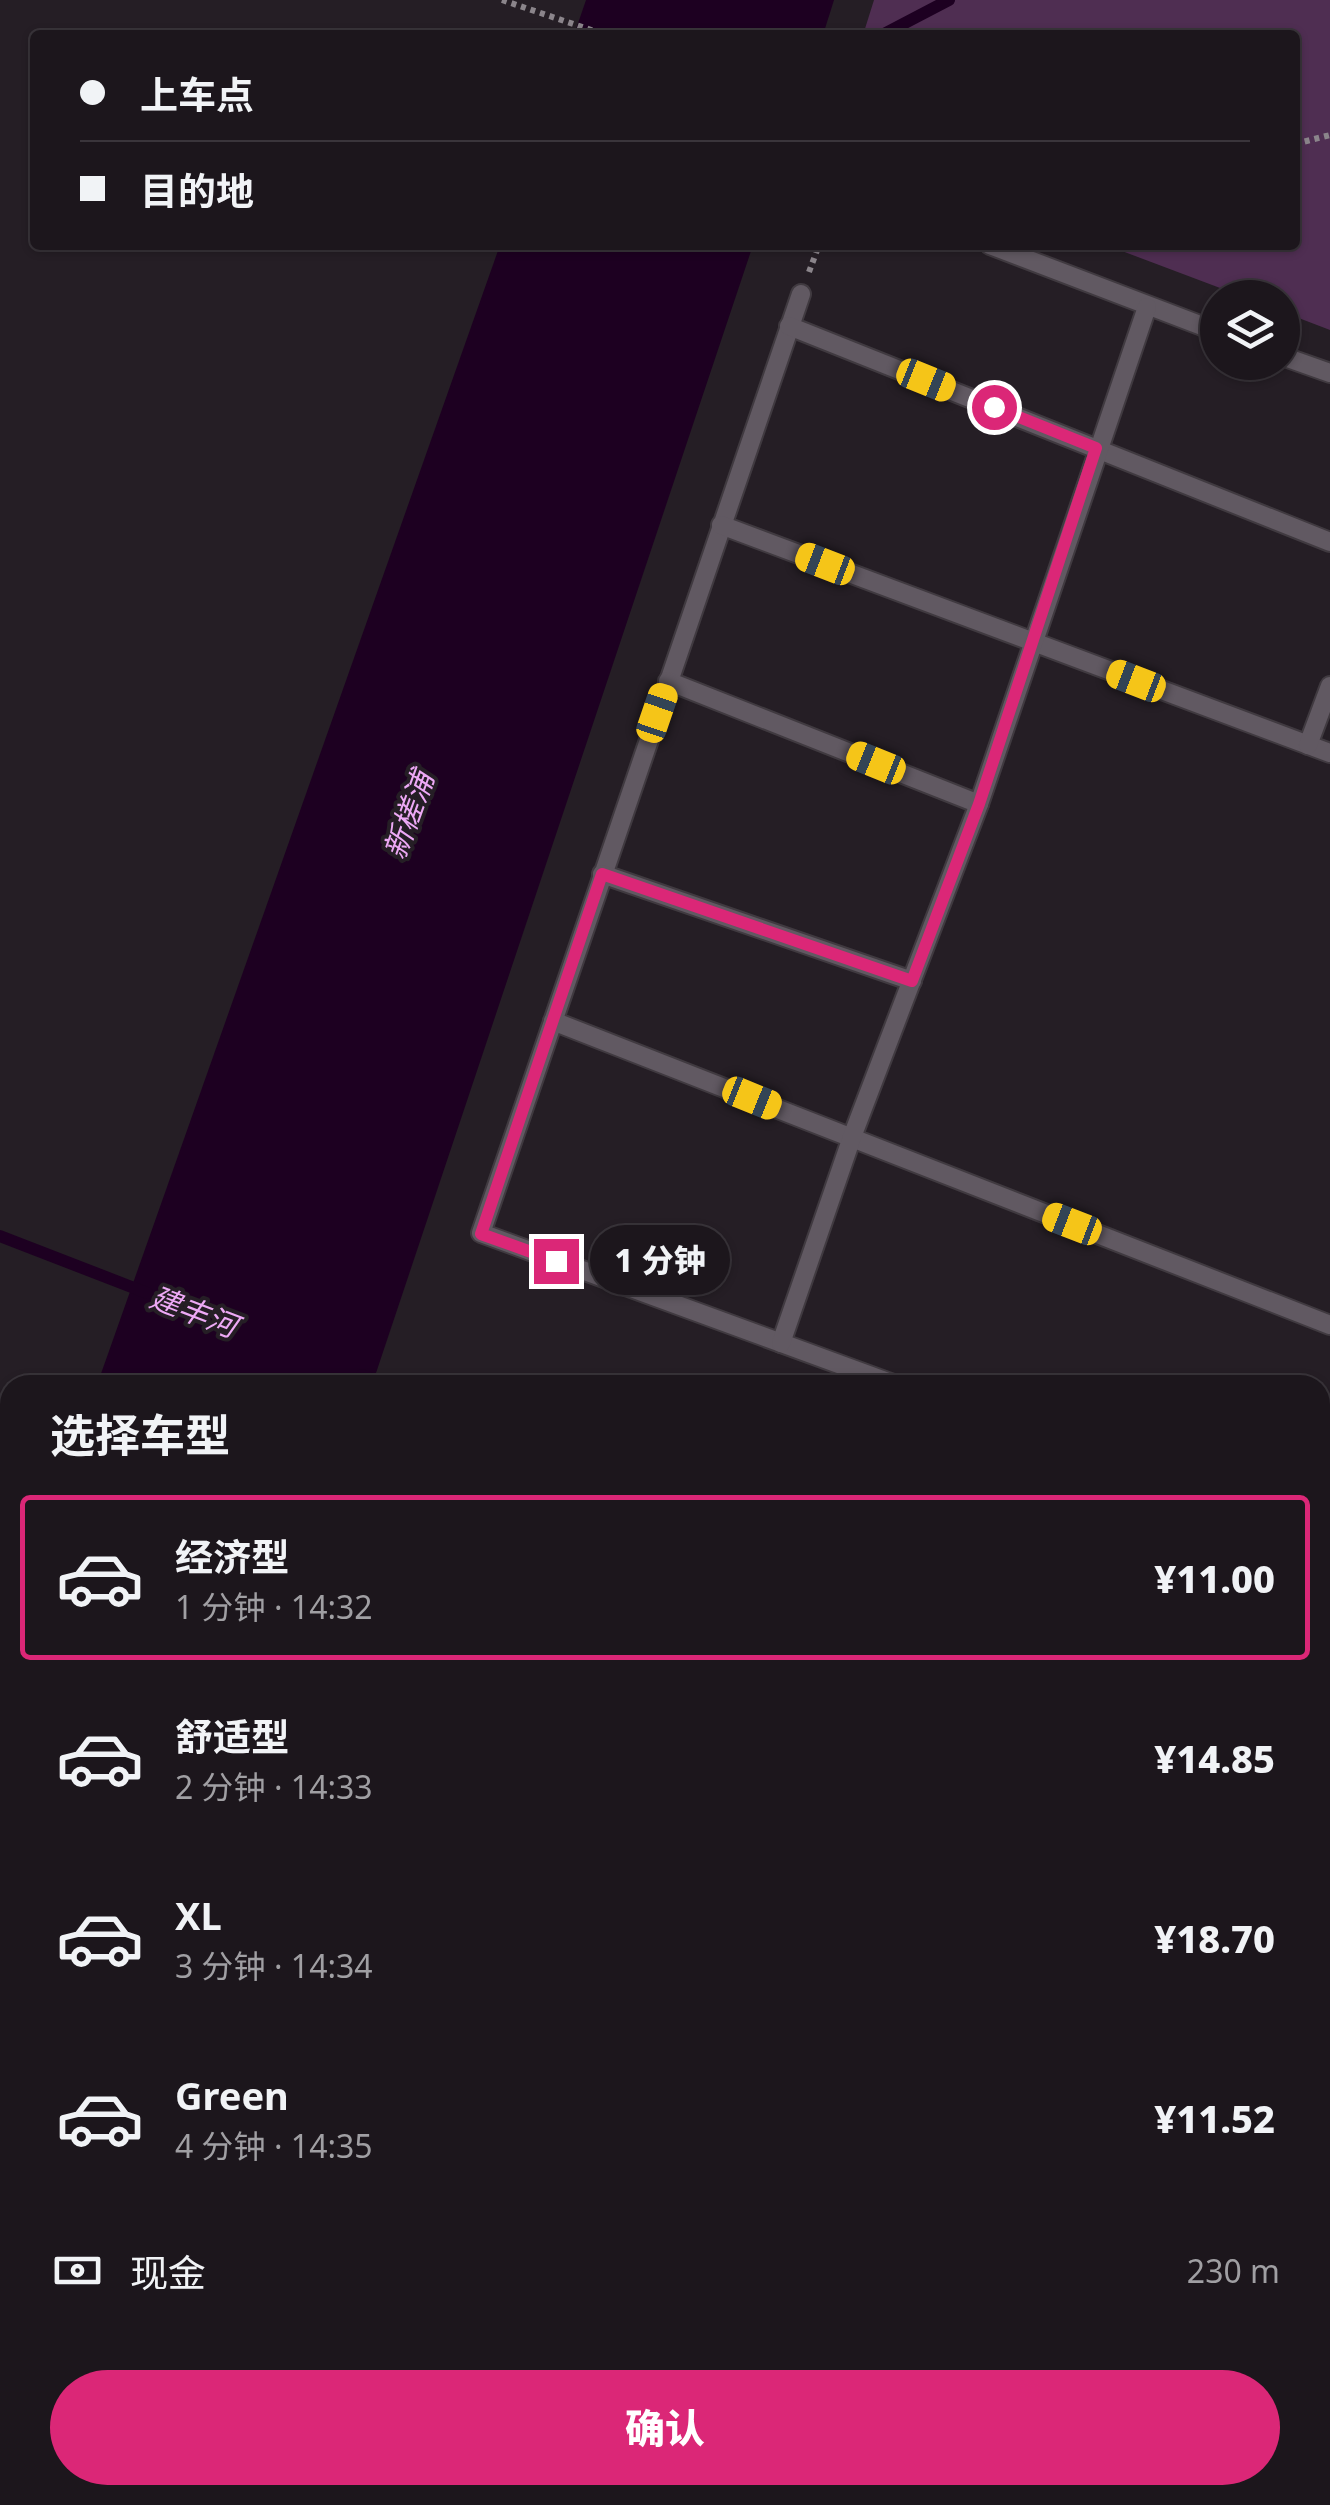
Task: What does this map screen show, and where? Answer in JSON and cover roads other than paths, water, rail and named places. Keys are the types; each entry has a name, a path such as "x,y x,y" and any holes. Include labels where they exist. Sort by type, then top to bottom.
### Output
{"lane":[{"path":"1003,250 1200,326"},
{"path":"801,294 481,1234 868,1375"},
{"path":"780,1343 852,1137 979,804 1146,307"},
{"path":"789,326 1330,542"},
{"path":"1300,362 1330,372"},
{"path":"721,525 1330,754"},
{"path":"668,681 979,804"},
{"path":"1308,745 1330,686"},
{"path":"602,874 912,981"},
{"path":"553,1021 1330,1325"}],"water":[{"path":"586,0 834,0 825,30 576,30"},
{"name":"新槎浦","path":"498,250 751,250 375,1375 101,1375"}],"waterway":[{"path":"892,30 949,0"},
{"name":"建丰河","path":"0,1236 147,1293"}]}
